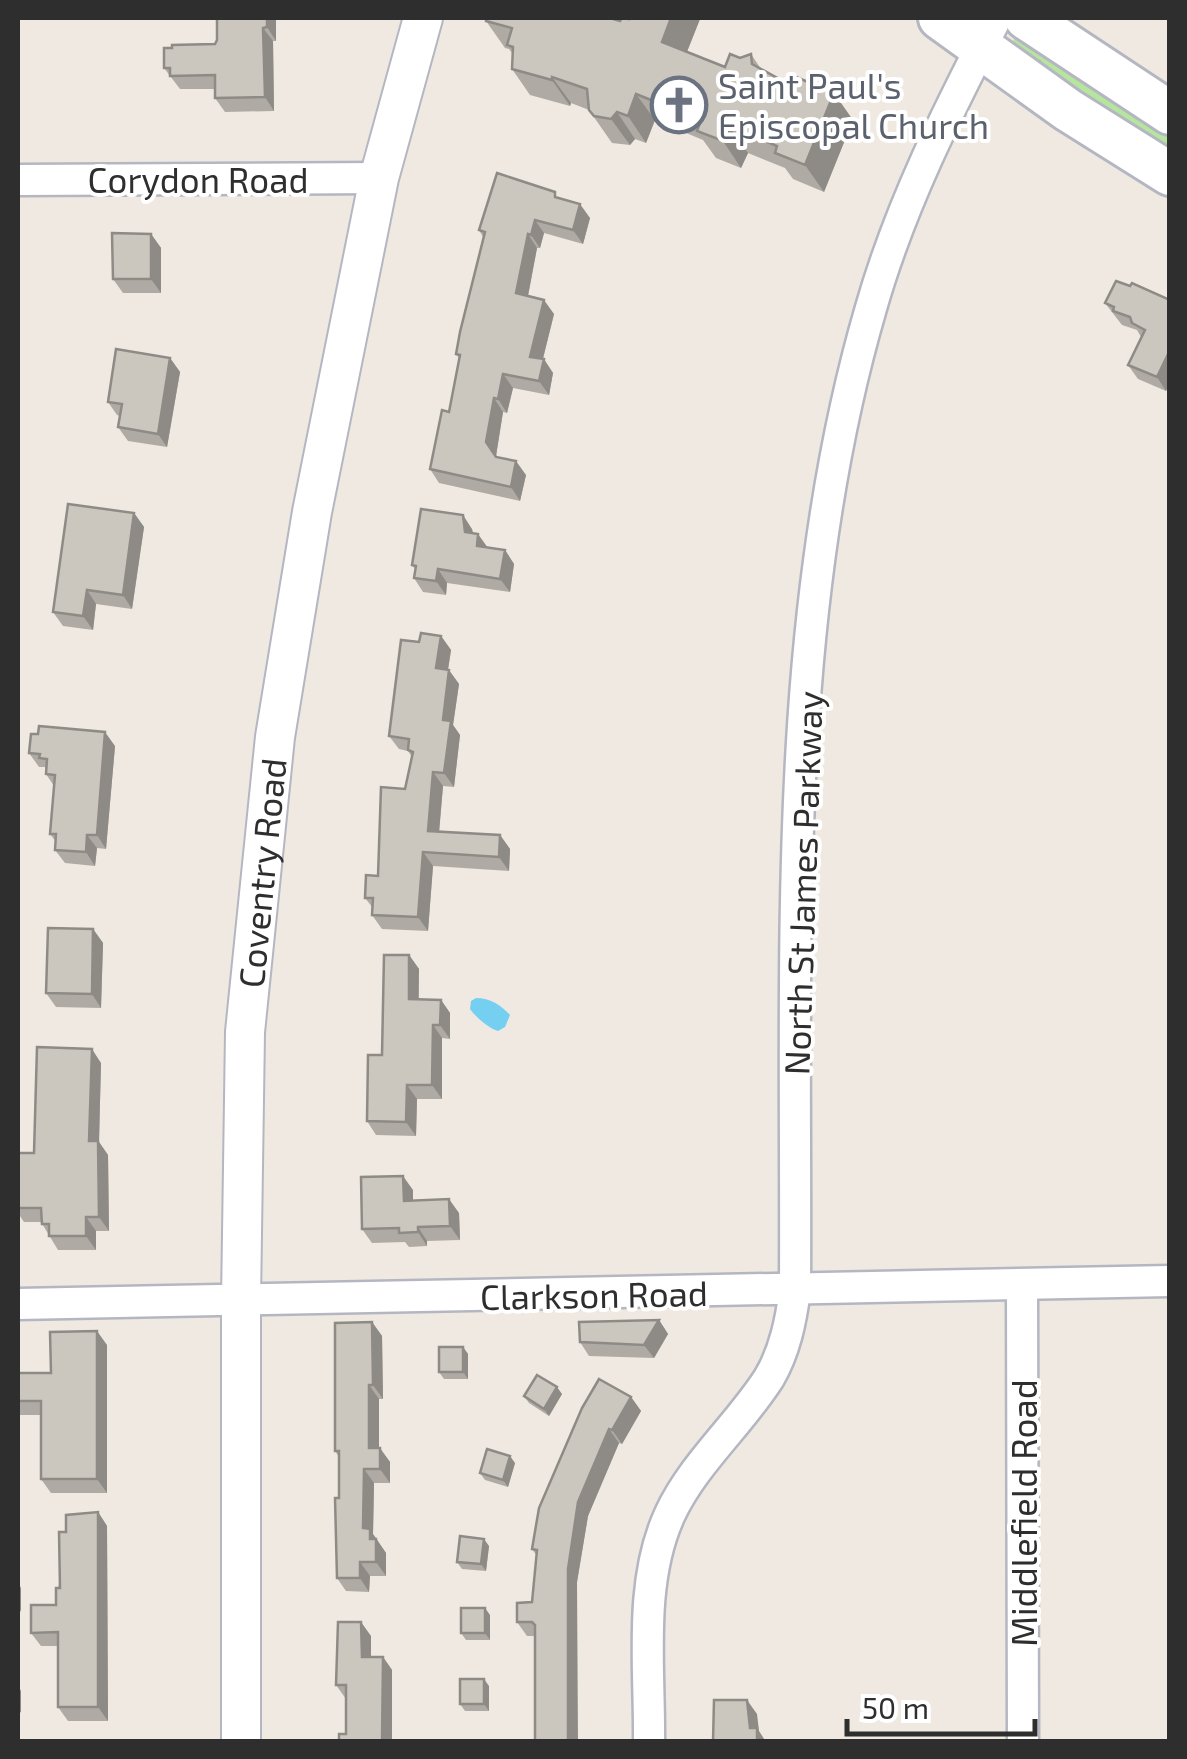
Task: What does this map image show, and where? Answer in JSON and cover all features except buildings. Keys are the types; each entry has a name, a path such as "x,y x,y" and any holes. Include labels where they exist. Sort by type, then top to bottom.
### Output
{"main road":[{"path":"940,18 988,32 1068,110 1170,174"},
{"path":"1026,18 1170,113"}],"street":[{"name":"Coventry Road","path":"241,1742 240,1301 245,1032 275,737 312,512 379,178 423,18"},
{"name":"North St James Parkway","path":"650,1742 650,1598 662,1534 698,1469 770,1375 785,1342 795,1290 799,757 821,555 844,415 871,306 921,169 988,32"},
{"name":"Corydon Road","path":"18,180 379,178"},
{"name":"Clarkson Road","path":"18,1304 1170,1281"},
{"name":"Middlefield Road","path":"1022,1285 1023,1742"}],"green space":[{"path":"1022,34 1169,127 1169,160 1009,49 1015,37"}],"water":[{"path":"476,998 491,1001 507,1011 510,1015 505,1027 494,1030 470,1009"}],"place":[{"name":"Saint Paul's Episcopal Church","path":"679,105"}]}
